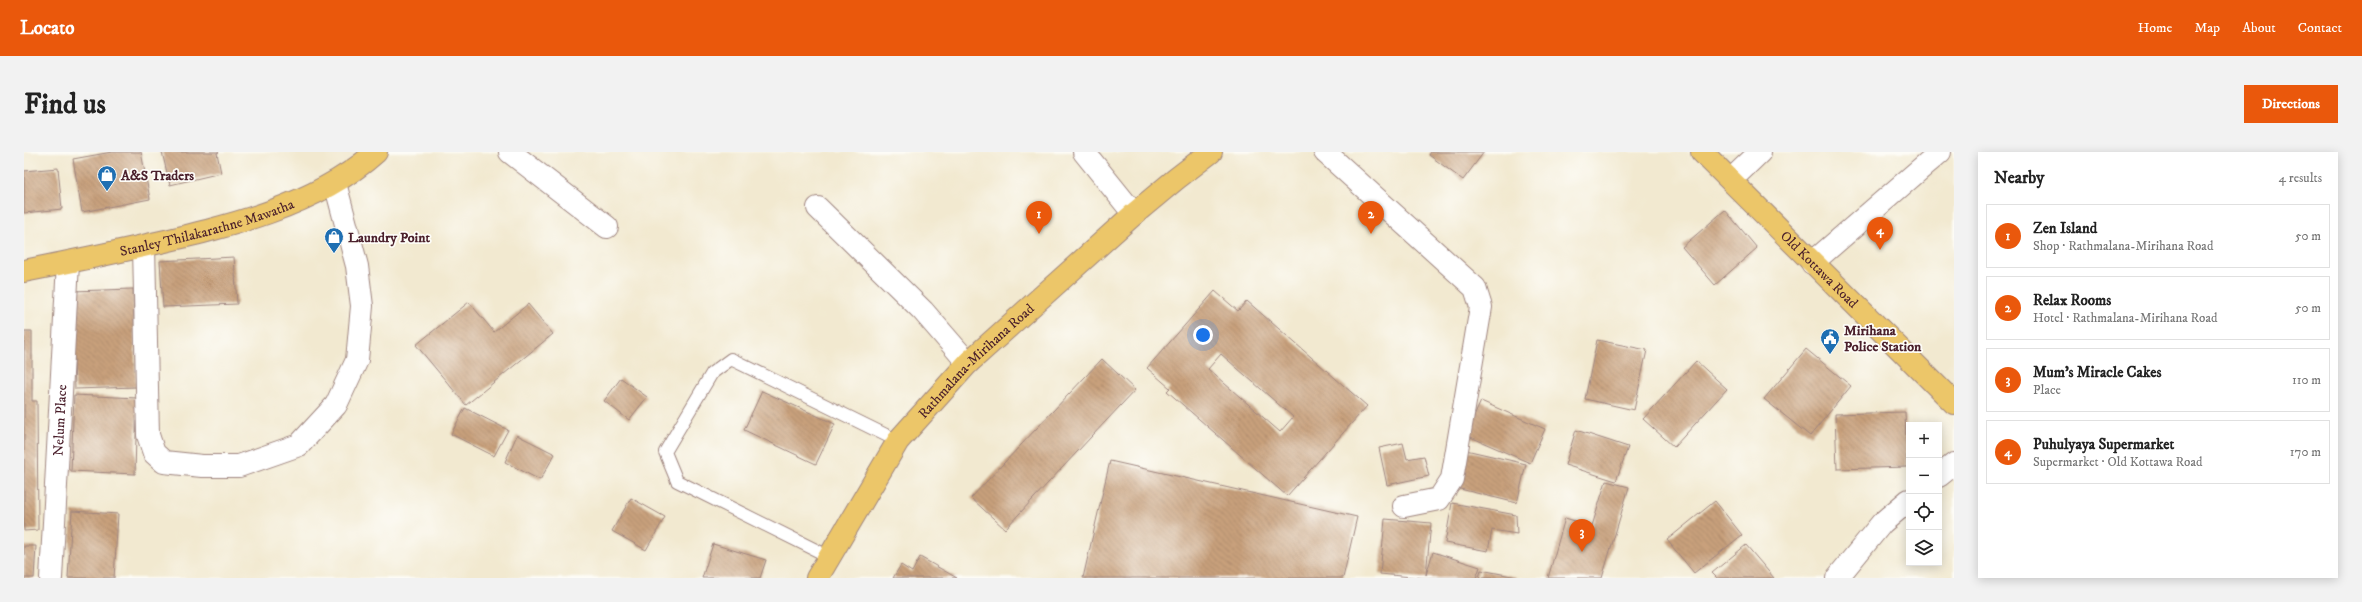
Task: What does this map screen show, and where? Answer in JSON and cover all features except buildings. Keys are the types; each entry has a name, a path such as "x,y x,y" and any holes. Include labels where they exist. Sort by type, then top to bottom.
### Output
{"main road":[{"name":"Stanley Thilakarathne Mawatha","path":"24,270 191,235 290,204 345,178 376,152"},
{"name":"Rathmalana-Mirihana Road","path":"1176,179 1198,152"},
{"name":"Rathmalana-Mirihana Road","path":"817,578 828,556 898,440 968,363 1134,214 1211,152"},
{"name":"Old Kottawa Road","path":"1702,152 1732,180 1954,403"}],"street":[{"path":"510,152 607,227"},
{"path":"1084,152 1134,214"},
{"path":"1325,152 1475,288 1480,307 1452,479 1439,499 1404,506"},
{"path":"1732,180 1760,152"},
{"path":"1812,262 1940,152"},
{"path":"144,246 148,435 154,453 164,462 202,466 239,466 299,445 336,405 357,360 362,306 358,279 335,183"},
{"path":"818,208 923,311 968,363"},
{"name":"Nelum Place","path":"50,578 68,262"},
{"path":"1942,474 1954,464"},
{"path":"1837,578 1882,523 1906,503"}],"lane":[{"path":"828,556 677,481 665,452 712,373 731,359 898,440"}],"place":[{"name":"A&S Traders","path":"107,192"},
{"name":"Zen Island","path":"1039,234"},
{"name":"Relax Rooms","path":"1371,234"},
{"name":"Puhulyaya Supermarket","path":"1880,250"},
{"name":"Laundry Point","path":"334,254"},
{"name":"Mirihana Police Station","path":"1830,355"},
{"name":"Mum's Miracle Cakes","path":"1582,552"}]}
